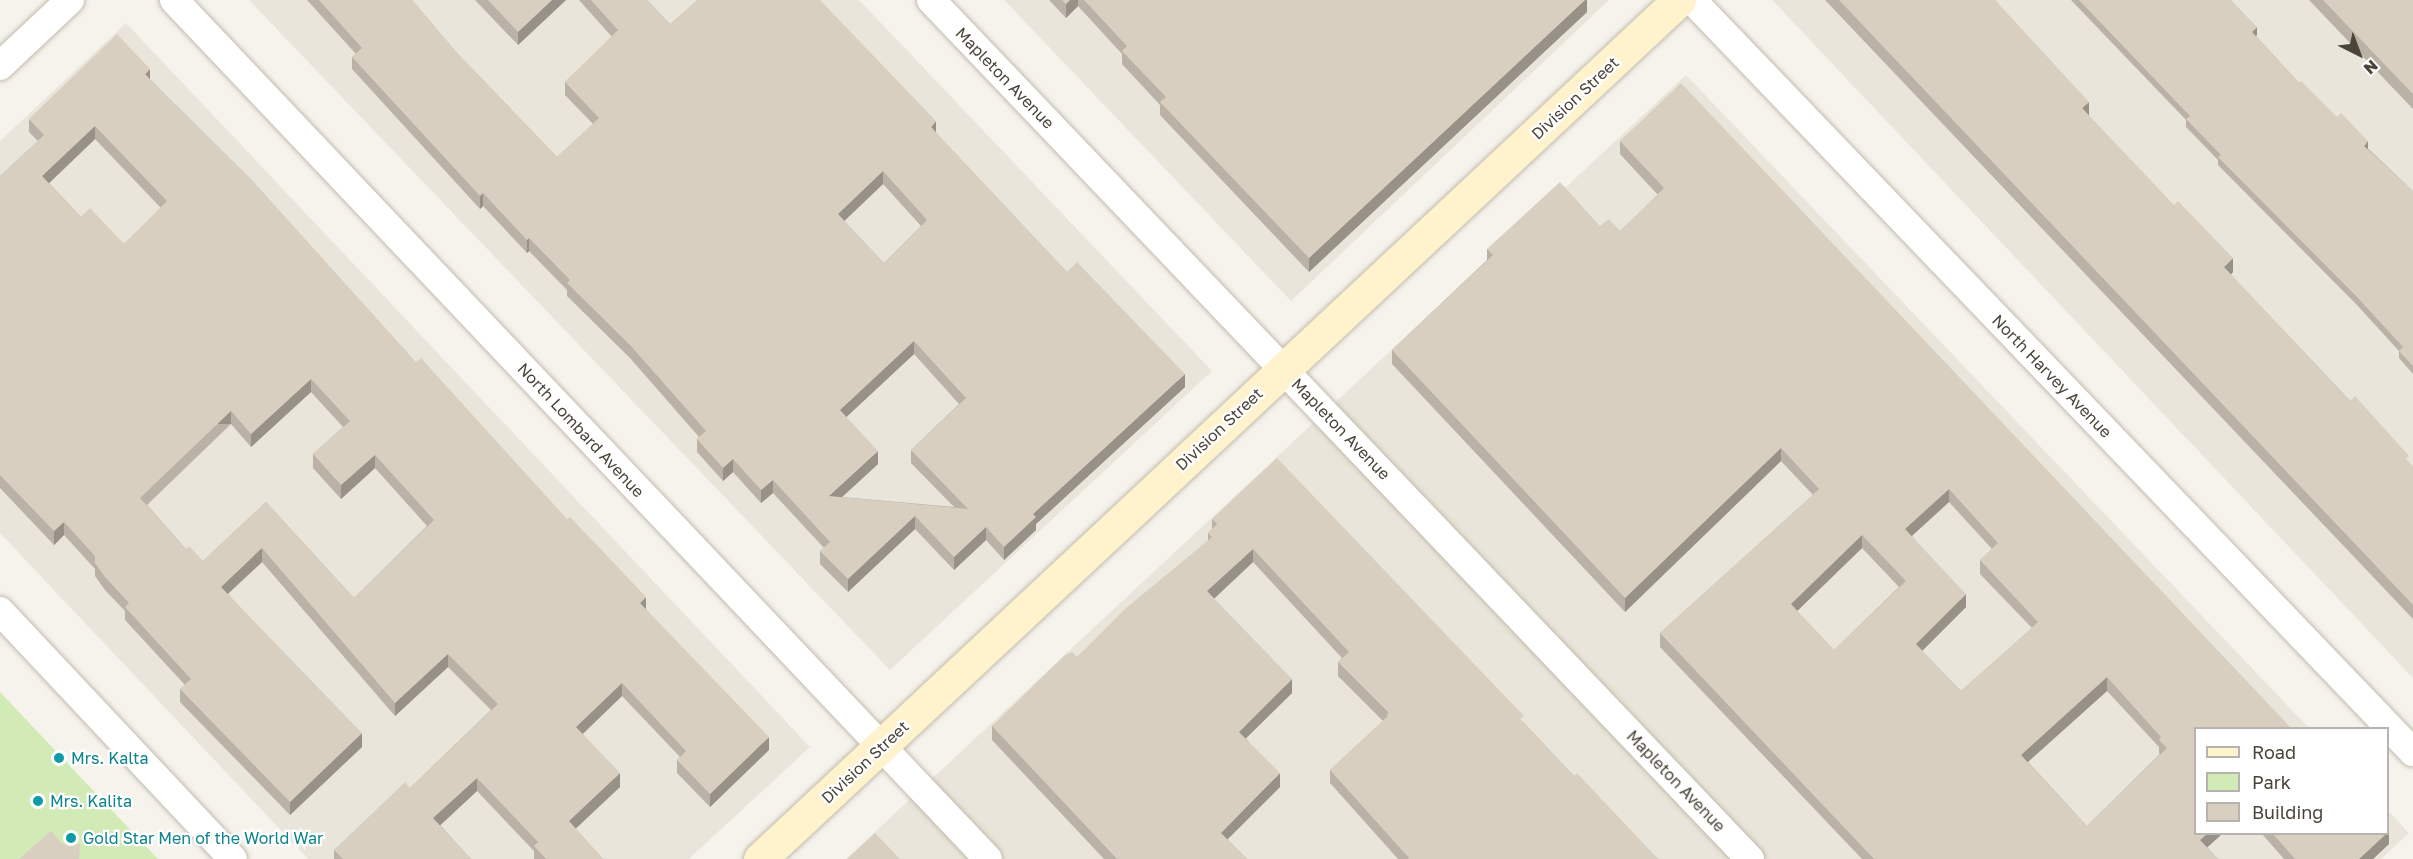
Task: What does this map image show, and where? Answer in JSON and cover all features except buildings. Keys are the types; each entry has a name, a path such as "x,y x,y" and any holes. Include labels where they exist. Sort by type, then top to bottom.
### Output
{"street":[{"path":"0,66 70,0"},
{"name":"North Lombard Avenue","path":"174,0 988,859"},
{"name":"Mapleton Avenue","path":"931,0 1750,859"},
{"name":"Division Street","path":"760,859 1679,0"},
{"name":"North Harvey Avenue","path":"1692,0 2413,752"},
{"path":"0,611 233,859"}],"shaded area":[{"path":"249,0 859,0 1212,371 890,670"},
{"path":"1004,0 1609,0 1291,301"},
{"path":"1772,0 2413,0 2413,678"},
{"path":"126,23 810,747 689,859 308,859 0,533 0,141"},
{"path":"1686,75 2308,727 2194,727 2194,835 2389,835 2389,812 2409,833 2381,859 846,859"}],"green space":[{"path":"0,692 158,859 0,859"}],"place":[{"name":"Mrs. Kalta","path":"59,758"},
{"name":"Mrs. Kalita","path":"38,801"},
{"name":"Gold Star Men of the World War","path":"71,838"}]}
